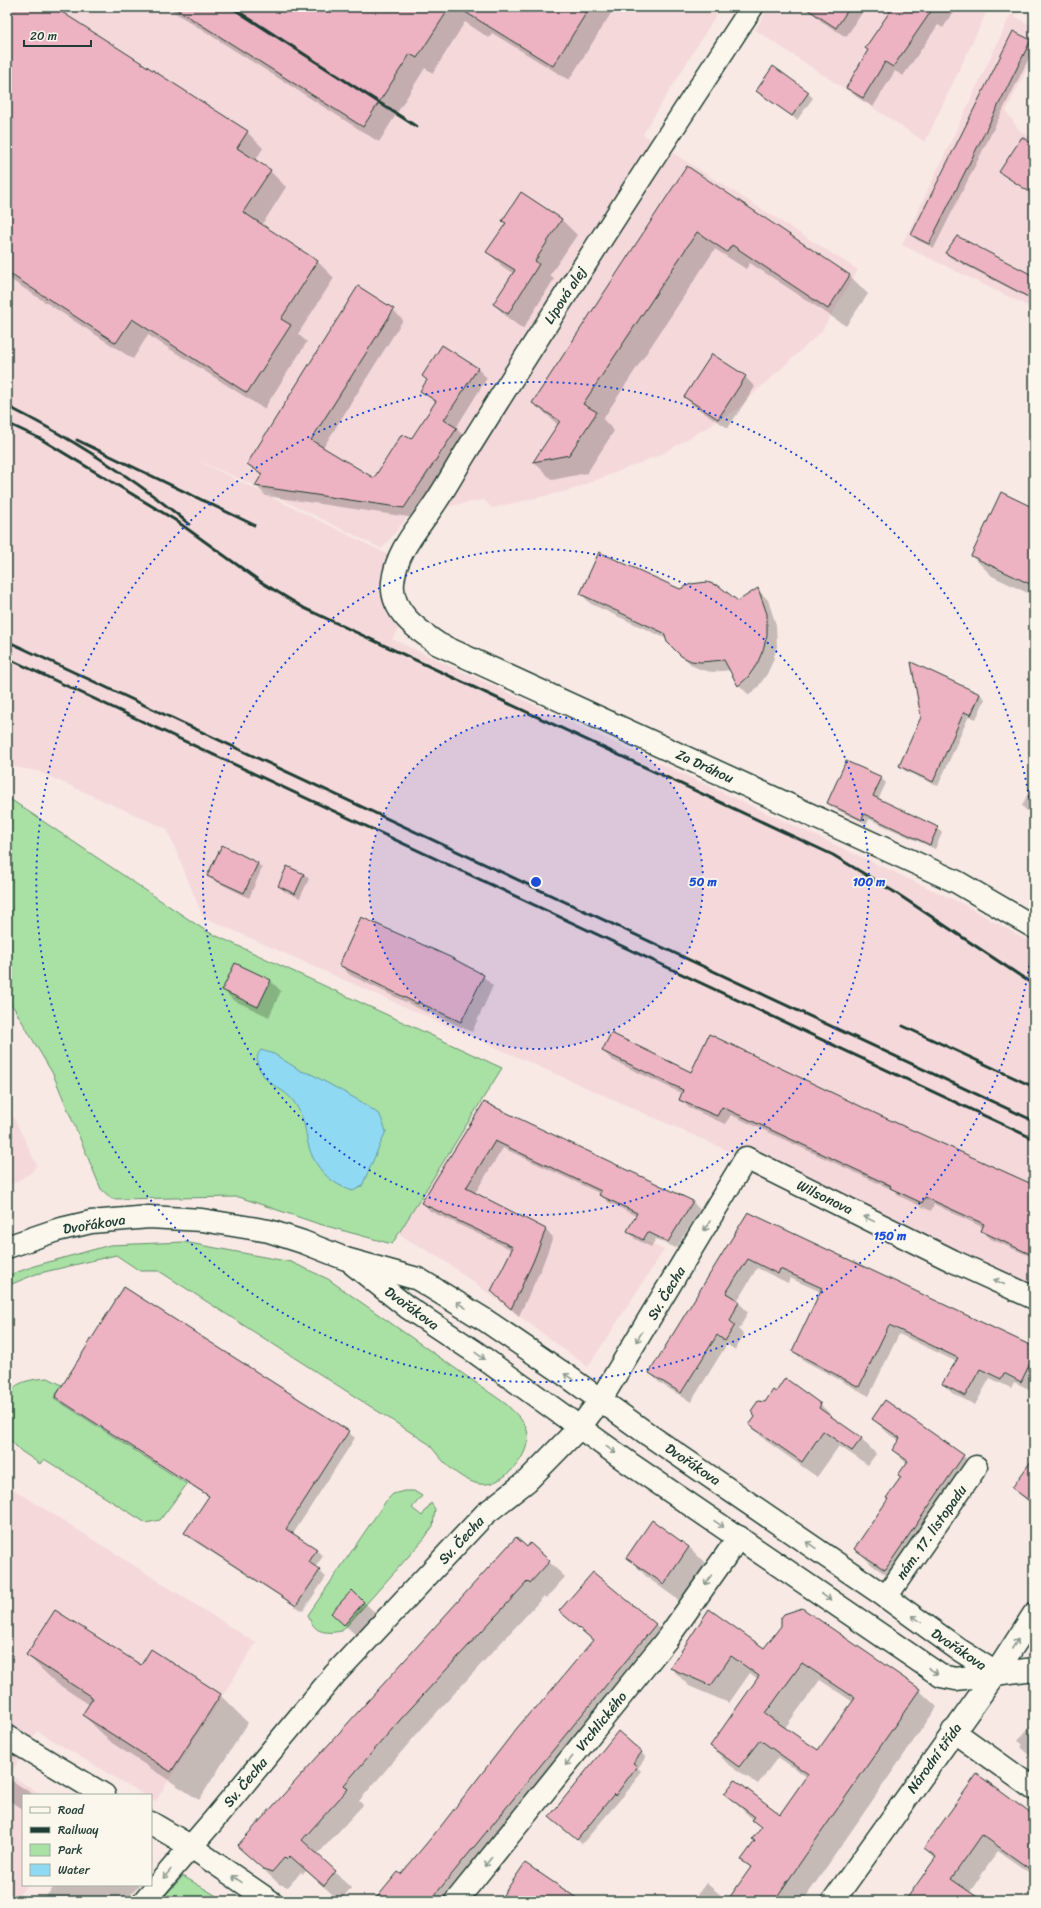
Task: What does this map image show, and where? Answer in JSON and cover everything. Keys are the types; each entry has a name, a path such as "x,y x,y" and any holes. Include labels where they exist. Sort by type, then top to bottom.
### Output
{"street":[{"name":"Lipová alej","path":"393,590 396,565 404,548 433,507 530,348 752,7"},
{"name":"Za Dráhou","path":"393,590 403,614 413,627 438,644 957,882 1034,927"},
{"name":"Wilsonova","path":"746,1158 953,1260 1034,1298"},
{"name":"Sv. Čecha","path":"144,1901 335,1674 485,1514 527,1481 580,1427 601,1399 746,1158"},
{"name":"Dvořákova","path":"7,1247 57,1230 91,1222 149,1217 202,1220 269,1231 303,1242 346,1259 418,1279 485,1320 601,1399 649,1435 886,1597 958,1649 996,1673"},
{"name":"Dvořákova","path":"346,1259 407,1307 580,1427 629,1463 941,1676 956,1680 996,1673"},
{"name":"nám. 17. listopadu","path":"886,1597 976,1467"},
{"name":"Vrchlického","path":"456,1901 667,1638 739,1537"},
{"name":"Národní třída","path":"833,1901 996,1673 1034,1614"},
{"path":"996,1673 1034,1669"},
{"path":"953,1732 1034,1789"},
{"path":"7,1737 102,1794"},
{"path":"152,1824 190,1846 270,1901"}],"shaded area":[{"path":"7,7 721,7 643,134 858,270 821,332 735,411 662,454 571,490 492,508 484,500 412,512 382,549 255,486 193,458 389,555 379,589 387,613 399,629 392,639 963,904 1034,944 1034,1287 203,917 167,829 37,771 7,766"},
{"path":"769,7 989,7 925,142 755,30"},
{"path":"1011,14 1034,27 1034,55 1006,111 1019,130 1034,140 1034,309 902,245"},
{"path":"484,1102 651,1181 627,1232 664,1250 588,1367 446,1262 398,1234"},
{"path":"7,1104 37,1165 31,1173 7,1187"},
{"path":"7,1485 256,1643 155,1802 152,1800 152,1794 142,1794 37,1731 10,1775 41,1794 22,1794 22,1886 27,1886 13,1901 7,1901"}],"green space":[{"path":"7,797 206,931 502,1068 392,1244 319,1224 239,1197 112,1199 101,1189 53,1074 14,1008 7,1000"},
{"path":"184,1242 291,1262 328,1279 506,1404 521,1419 527,1430 528,1440 520,1460 504,1477 495,1482 485,1484 475,1483 468,1480 449,1467 429,1444 159,1271 140,1271 116,1255 36,1274 7,1286 7,1276 34,1266 110,1245"},
{"path":"48,1378 62,1385 54,1398 187,1484 160,1520 146,1523 44,1459 40,1464 21,1451 7,1437 7,1402 14,1388 21,1383"},
{"path":"404,1491 414,1491 422,1496 412,1508 422,1516 431,1503 435,1509 433,1526 424,1539 342,1631 320,1631 313,1626 308,1615 386,1501 393,1494"},
{"path":"183,1876 225,1901 160,1901"}],"water":[{"path":"261,1050 274,1054 301,1071 311,1074 360,1101 380,1115 386,1131 362,1186 353,1191 344,1188 322,1172 309,1148 300,1113 293,1100 286,1093 266,1079 259,1068 257,1057"}],"building":[{"path":"7,7 54,7 248,131 237,148 271,170 243,212 318,261 281,319 291,325 247,393 132,319 116,343 7,272"},
{"path":"173,7 450,7 417,58 410,54 363,127"},
{"path":"457,7 590,7 553,66"},
{"path":"804,7 850,7 836,28"},
{"path":"893,7 934,7 893,67 885,62 863,98 846,88 868,50 865,48"},
{"path":"1013,31 1031,40 929,244 911,235"},
{"path":"773,66 809,92 792,116 756,91"},
{"path":"1022,137 1034,145 1034,195 999,172"},
{"path":"687,166 850,275 828,309 732,245 727,252 697,232 583,404 597,412 569,455 533,462 560,421 532,403"},
{"path":"521,192 562,219 535,261 539,264 508,314 493,304 515,270 486,252 506,223 502,221"},
{"path":"957,236 1034,276 1034,300 945,253"},
{"path":"358,286 394,309 311,440 374,478 402,434 411,439 436,401 420,391 427,380 422,376 442,345 478,368 444,420 457,428 404,508 255,486 262,474 247,464"},
{"path":"712,354 746,376 718,419 684,397"},
{"path":"1001,492 1034,508 1034,586 971,556"},
{"path":"599,552 680,589 691,584 707,582 719,586 738,601 758,588 767,614 767,635 757,664 748,677 738,686 724,660 701,662 691,661 681,656 667,642 664,633 580,594"},
{"path":"911,662 980,694 971,715 964,712 933,782 899,766 921,717"},
{"path":"846,761 882,777 873,796 938,827 930,845 864,814 862,820 827,803"},
{"path":"222,845 258,863 244,893 207,876"},
{"path":"287,866 304,874 295,894 278,886"},
{"path":"361,917 450,957 484,975 461,1022 418,1002 418,1004 339,965"},
{"path":"235,963 271,980 258,1007 222,990"},
{"path":"611,1033 691,1072 709,1034 881,1116 1034,1185 1034,1256 981,1231 984,1224 925,1197 922,1203 890,1188 891,1186 722,1107 717,1116 679,1100 683,1090 602,1051"},
{"path":"484,1102 693,1201 668,1242 648,1232 643,1240 627,1231 637,1213 599,1195 601,1191 495,1141 466,1188 546,1229 533,1262 511,1309 491,1291 513,1247 421,1203"},
{"path":"748,1212 1034,1347 1034,1355 1021,1382 1004,1373 1001,1379 980,1369 965,1396 942,1384 958,1358 889,1325 859,1387 792,1351 822,1288 780,1269 778,1274 748,1259 726,1293 739,1301 730,1321 735,1325 725,1341 717,1335 681,1393 649,1373"},
{"path":"124,1287 349,1431 286,1529 317,1549 309,1562 320,1570 296,1606 184,1533 209,1496 55,1397"},
{"path":"785,1378 821,1404 819,1408 862,1438 852,1451 823,1431 802,1462 749,1425 755,1417 751,1411 758,1401 765,1402 773,1390 776,1392"},
{"path":"885,1400 964,1455 885,1570 854,1549 888,1499 886,1498 901,1477 898,1475 908,1461 892,1450 900,1438 872,1419"},
{"path":"1034,1457 1034,1504 1012,1488"},
{"path":"652,1520 689,1547 664,1584 626,1558"},
{"path":"516,1537 527,1547 530,1543 550,1561 530,1583 528,1581 400,1720 344,1785 348,1789 302,1840 336,1871 324,1886 290,1856 287,1859 285,1857 272,1872 263,1869 237,1846"},
{"path":"593,1572 656,1624 430,1901 374,1901 398,1872 401,1874 441,1826 517,1728 533,1709 535,1710 593,1640 559,1611"},
{"path":"352,1590 364,1602 344,1625 331,1613"},
{"path":"802,1608 920,1689 774,1901 727,1901 751,1867 741,1860 755,1841 752,1839 761,1827 752,1820 755,1817 724,1794 735,1780 780,1814 808,1774 760,1740 739,1767 710,1746 759,1676 731,1656 711,1686 670,1668 709,1609 764,1648 781,1626 781,1618 784,1614","holes":["802,1663 855,1698 818,1750 765,1714"]},
{"path":"55,1610 141,1665 151,1649 221,1694 171,1772 82,1715 93,1698 26,1655"},
{"path":"618,1731 642,1752 633,1763 637,1766 615,1796 614,1794 577,1840 549,1817"},
{"path":"977,1774 1034,1816 1034,1872 982,1835 951,1879 983,1901 905,1901 936,1857 924,1848"},
{"path":"525,1863 581,1901 499,1901"}],"railway":[{"path":"231,7 417,127"},
{"path":"7,406 78,445 124,475 189,524"},
{"path":"7,423 39,438 175,520 261,582 304,608 833,855 896,893 1034,985"},
{"path":"77,440 254,525"},
{"path":"7,641 1034,1121"},
{"path":"7,658 1034,1139"},
{"path":"903,1026 1034,1087"}]}
